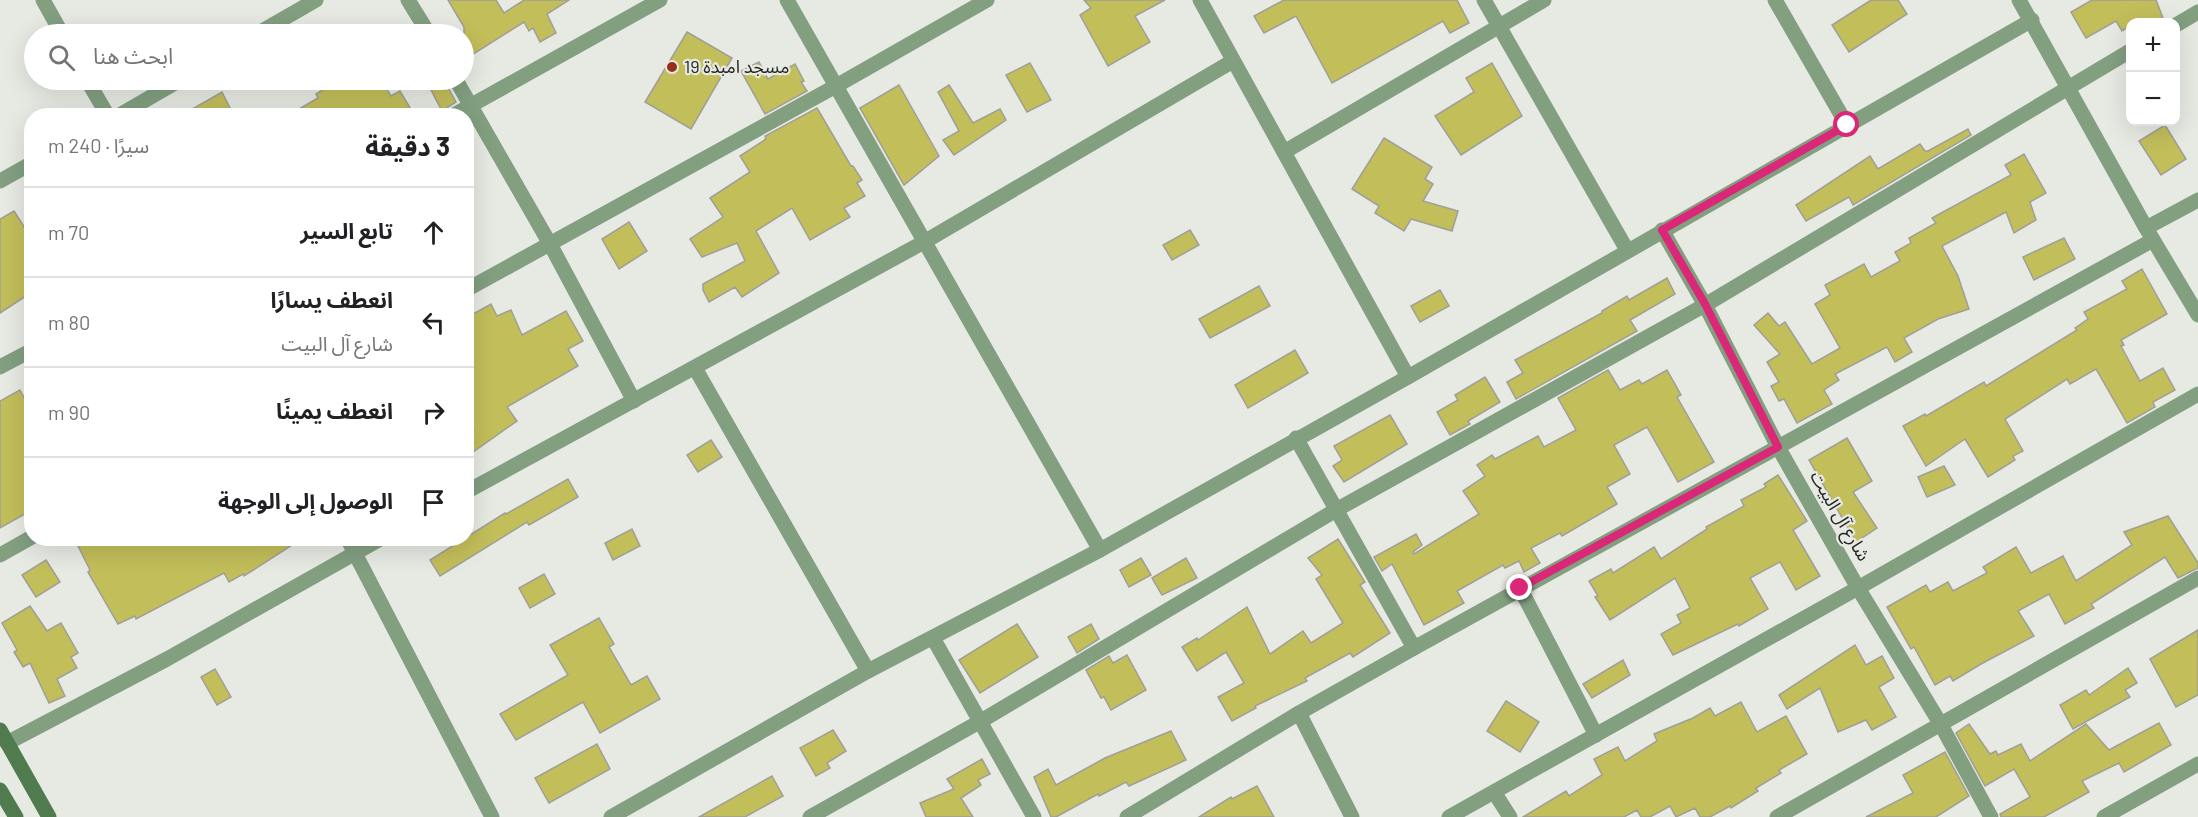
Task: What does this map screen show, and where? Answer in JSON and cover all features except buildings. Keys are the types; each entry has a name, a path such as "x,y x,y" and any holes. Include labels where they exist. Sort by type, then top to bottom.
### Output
{"main road":[{"path":"4,736 49,817"},
{"path":"0,790 16,817"}],"street":[{"path":"43,0 56,24"},
{"path":"274,24 316,0"},
{"path":"408,0 423,24"},
{"path":"467,108 660,0"},
{"path":"787,0 1100,550"},
{"path":"474,286 987,0"},
{"path":"1200,0 1408,377"},
{"path":"1484,0 1627,250"},
{"path":"1284,152 1544,0"},
{"path":"1775,0 1847,125"},
{"path":"2019,0 2149,234 2198,315"},
{"path":"2180,22 2198,12"},
{"path":"611,817 868,671 1100,550 1408,377 2032,20"},
{"path":"810,817 981,721 1336,510 1705,304 2126,53"},
{"path":"474,488 924,242 1233,61"},
{"path":"93,90 103,108"},
{"path":"132,108 163,90"},
{"path":"462,90 474,108"},
{"path":"474,109 634,401"},
{"path":"0,181 24,168"},
{"path":"1127,817 1299,713 1520,588 1778,447 2149,234 2198,200"},
{"name":"شارع آل البيت","path":"1662,230 1705,304 1778,447 1858,588 1940,723 1991,817"},
{"path":"0,367 24,354"},
{"path":"695,368 868,671"},
{"path":"1449,817 2198,394"},
{"path":"1296,438 1414,648"},
{"path":"0,555 24,542"},
{"path":"351,546 492,817"},
{"path":"4,736 167,659 368,546"},
{"path":"1777,817 2198,578"},
{"path":"1520,588 1596,735"},
{"path":"933,638 1034,817"},
{"path":"1299,713 1352,817"},
{"path":"2104,817 2198,764"},
{"path":"1494,792 1510,817"}],"place":[{"name":"مسجد امبدة 19","path":"672,67"}],"route":[{"path":"1520,588 1778,447 1705,304 1662,230 1847,125"}]}
